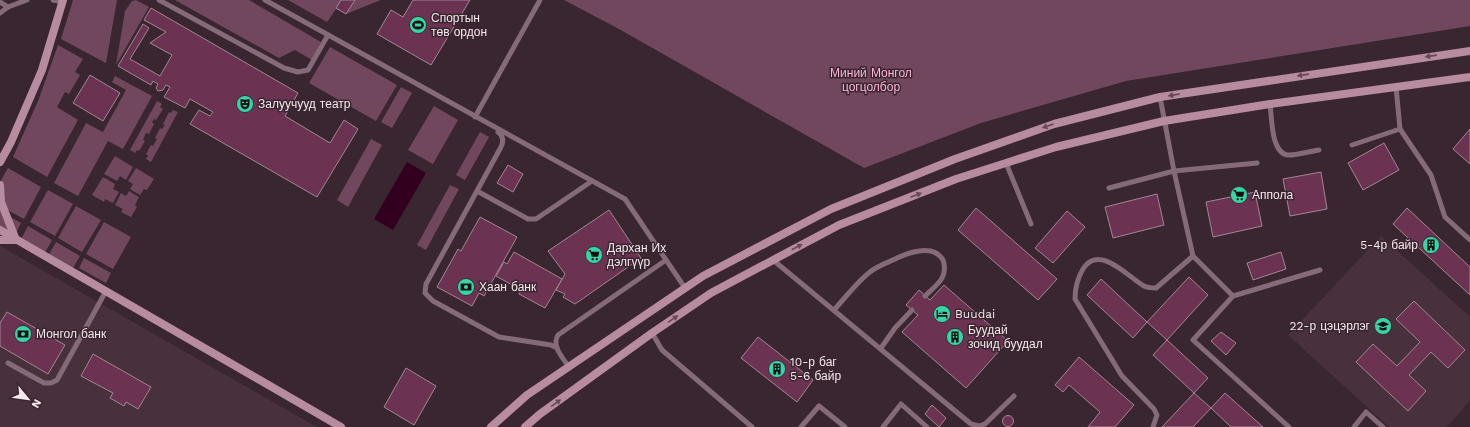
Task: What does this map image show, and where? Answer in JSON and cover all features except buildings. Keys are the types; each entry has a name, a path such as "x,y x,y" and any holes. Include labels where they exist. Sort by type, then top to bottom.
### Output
{"main road":[{"path":"0,162 11,142 42,70 63,1"},
{"path":"490,427 527,395 703,276 831,209 948,162 1054,124 1160,97 1470,51"},
{"path":"525,427 652,333 711,293 839,225 956,179 1056,147 1164,121 1270,104 1470,77"},
{"path":"0,185 1,202 16,240"},
{"path":"0,230 341,427"},
{"path":"0,240 16,240"}],"lane":[{"path":"0,13 8,7 27,0"},
{"path":"53,0 63,1"},
{"path":"159,0 284,68 298,72 308,70 328,35"},
{"path":"265,0 625,199 684,288"},
{"path":"475,117 540,0"},
{"path":"0,2 8,7"},
{"path":"1396,87 1400,130 1431,175 1445,218 1470,240"},
{"path":"1160,97 1174,171 1193,256 1233,296"},
{"path":"1270,104 1275,144 1280,152 1288,155 1319,150"},
{"path":"495,128 500,134 503,142 426,284 424,290 425,294 433,301 499,337 552,345 557,348"},
{"path":"1352,145 1400,130"},
{"path":"1006,163 1031,224"},
{"path":"1109,188 1174,171 1257,163"},
{"path":"477,191 532,220 536,219 592,181"},
{"path":"834,310 870,272 896,258 922,251 931,252 940,256 944,262 942,279 925,296"},
{"path":"1153,427 1157,415 1154,409 1122,376 1075,299 1075,287 1084,267 1090,261 1100,259 1113,263 1146,287 1156,288 1193,256"},
{"path":"569,367 557,348 555,342 556,338 666,260"},
{"path":"773,260 974,425 982,426 985,424 1014,396"},
{"path":"1289,427 1193,340 1233,296 1320,270"},
{"path":"8,363 44,383 51,383 57,380 106,291"},
{"path":"880,348 895,328 912,310"},
{"path":"652,333 662,350 752,427"},
{"path":"883,427 901,404 927,427"},
{"path":"801,427 819,406 845,427"},
{"path":"1354,427 1366,412 1383,427"}],"shaded area":[{"path":"407,162 426,173 393,230 374,219"},
{"name":"22-р цэцэрлэг","path":"1381,236 1470,317 1470,400 1447,427 1389,427 1288,335"},
{"path":"0,246 317,427 0,427"}],"green space":[{"path":"73,0 117,0 106,63 61,39"},
{"path":"136,0 149,7 116,65 125,11 132,1"},
{"path":"175,0 249,0 321,42 312,60 295,50 279,58"},
{"path":"288,0 381,0 346,14 336,9 327,22"},
{"name":"Миний Монгол цогцолбор","path":"564,0 1470,0 1470,26 1126,81 981,123 864,168 619,29"},
{"path":"58,45 83,59 75,72 80,75 69,94 65,92 57,107 78,120 47,177 13,157 38,101"},
{"path":"330,47 397,85 376,121 309,83"},
{"path":"115,76 152,96 123,149 108,141 78,196 54,183 86,123 103,132 126,90 112,82"},
{"path":"401,87 412,93 392,128 381,122"},
{"path":"157,101 162,104 160,107 163,109 156,120 154,119 152,122 154,124 149,134 146,133 143,140 145,141 139,151 137,150 135,153 130,150"},
{"path":"434,106 458,120 433,164 408,150"},
{"path":"173,110 178,112 151,162 146,159 148,156 146,154 151,145 153,146 157,139 155,138 160,128 162,129 165,125 163,124 169,112 171,113"},
{"path":"480,132 489,137 465,180 456,175"},
{"path":"371,139 382,145 348,207 337,200"},
{"path":"115,156 133,167 126,180 120,176 117,181 104,174"},
{"path":"8,168 41,187 24,219 0,206 0,182"},
{"path":"136,168 154,179 147,190 144,189 140,195 130,189 133,184 128,181"},
{"path":"103,177 115,184 113,189 119,192 113,203 105,199 104,202 92,195"},
{"path":"450,185 459,189 426,250 417,245"},
{"path":"48,190 73,204 55,236 30,222"},
{"path":"129,191 139,197 135,205 137,207 131,217 121,212 123,209 115,205 121,193 126,196"},
{"path":"76,206 101,220 82,252 58,238"},
{"path":"0,211 21,223 15,235 0,226"},
{"path":"104,222 131,237 113,269 86,254"},
{"path":"28,226 52,240 45,253 21,239"},
{"path":"56,242 80,256 73,268 49,254"},
{"path":"84,258 111,273 106,283 79,268"}],"place":[{"name":"Спортын төв ордон","path":"418,25"},
{"name":"Залуучууд театр","path":"245,104"},
{"name":"Аппола","path":"1239,195"},
{"name":"5-4р байр","path":"1431,245"},
{"name":"Дархан Их дэлгүүр","path":"594,255"},
{"name":"Хаан банк","path":"466,287"},
{"name":"Buudai","path":"942,314"},
{"name":"22-р цэцэрлэг","path":"1383,326"},
{"name":"Монгол банк","path":"23,334"},
{"name":"Буудай зочид буудал","path":"955,337"},
{"name":"10-р баг 5-6 байр","path":"777,369"}]}
